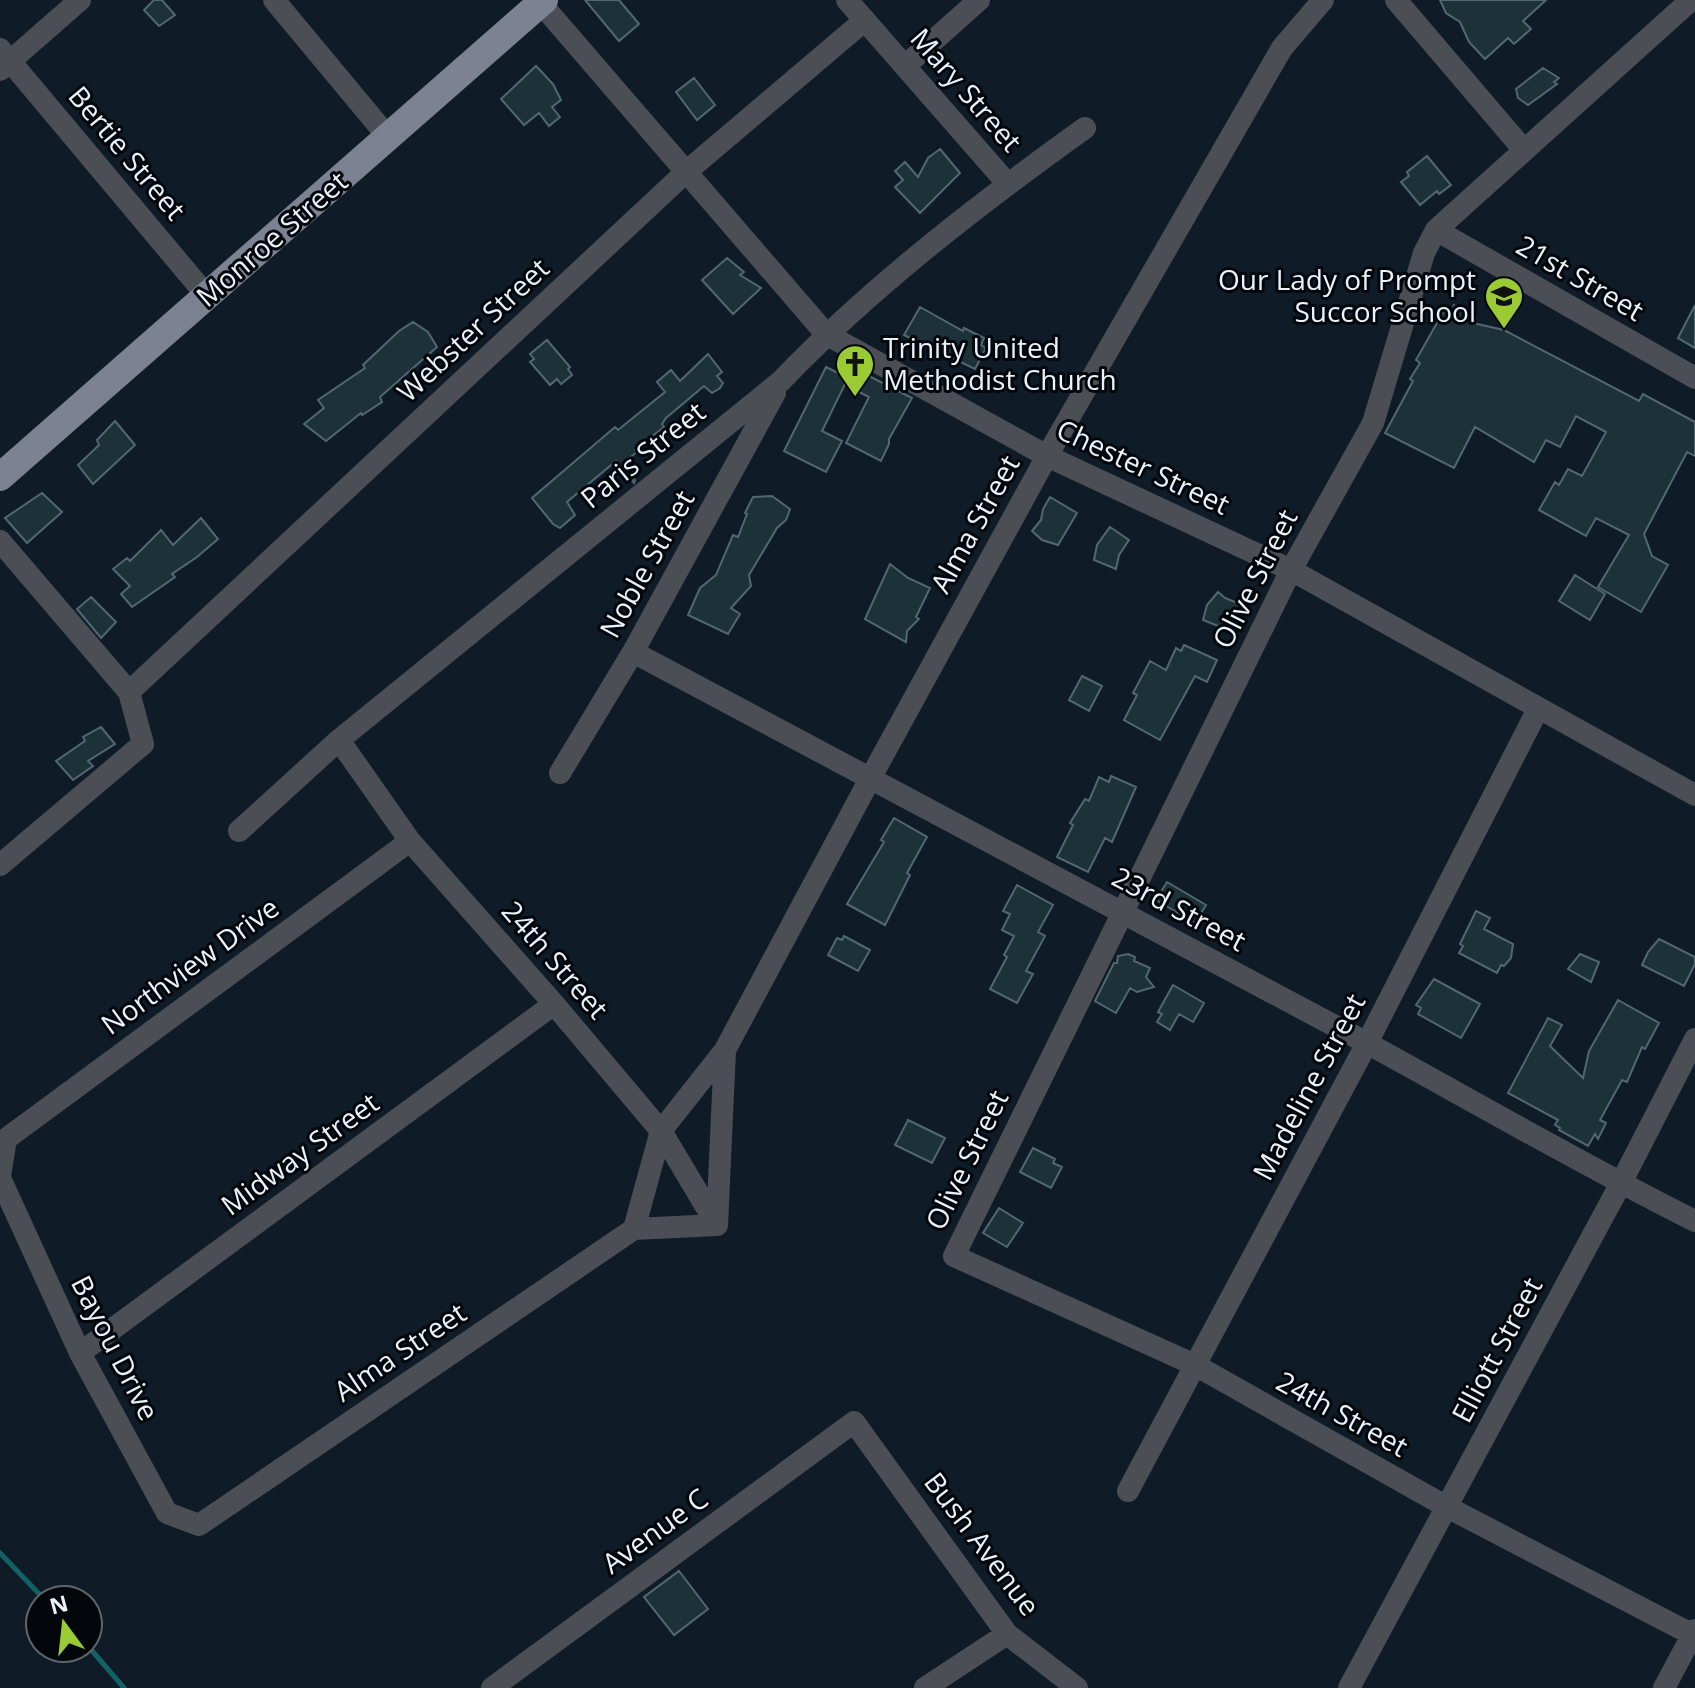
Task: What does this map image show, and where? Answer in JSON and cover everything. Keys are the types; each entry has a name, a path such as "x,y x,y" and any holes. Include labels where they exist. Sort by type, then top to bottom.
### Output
{"main road":[{"name":"Monroe Street","path":"0,477 541,1"}],"street":[{"path":"3,60 80,0"},
{"path":"274,0 388,137"},
{"name":"Mary Street","path":"847,0 1007,183"},
{"path":"905,66 979,0"},
{"name":"Alma Street","path":"199,1525 634,1229 661,1131 725,1050 1047,456 1282,48 1323,0"},
{"path":"1396,0 1524,150"},
{"name":"Olive Street","path":"954,1256 1291,570 1373,423 1424,253 1436,230 1691,0"},
{"name":"Chester Street","path":"541,1 826,334 1047,456 1291,570 1695,795"},
{"name":"Webster Street","path":"129,692 686,172 865,20"},
{"name":"Bertie Street","path":"3,60 207,296"},
{"name":"Paris Street","path":"239,831 339,740 781,381 826,334 1007,183 1085,128"},
{"name":"21st Street","path":"1436,230 1695,378"},
{"name":"Noble Street","path":"560,773 633,652 781,381"},
{"path":"0,541 129,692 143,744 0,865"},
{"name":"23rd Street","path":"633,652 1695,1221"},
{"name":"Madeline Street","path":"1128,1491 1367,1043 1538,709"},
{"name":"24th Street","path":"339,740 410,841 661,1131 717,1225"},
{"name":"Northview Drive","path":"6,1139 410,841"},
{"name":"Midway Street","path":"80,1353 554,1004"},
{"name":"Elliott Street","path":"1349,1688 1621,1183 1695,1039"},
{"name":"Alma Street","path":"717,1225 725,1050"},
{"name":"Bayou Drive","path":"6,1139 0,1177 80,1353 167,1513 199,1525"},
{"path":"634,1229 717,1225"},
{"name":"24th Street","path":"954,1256 1195,1365 1447,1507 1694,1634"},
{"name":"Bush Avenue","path":"854,1422 1007,1634 1077,1688"},
{"name":"Avenue C","path":"492,1688 854,1422"},
{"path":"925,1688 1007,1634"},
{"path":"1664,1688 1694,1634"}],"building":[{"path":"154,0 162,0 175,15 159,26 144,10"},
{"path":"585,0 619,0 639,24 619,41"},
{"path":"1440,0 1546,0 1523,21 1531,29 1514,44 1508,38 1485,59 1469,42 1460,22 1446,13"},
{"path":"536,66 553,84 561,100 552,107 560,117 549,126 539,113 524,125 501,99"},
{"path":"1543,68 1559,78 1554,82 1557,84 1528,105 1518,98 1516,89"},
{"path":"694,78 715,105 697,120 676,92"},
{"path":"940,149 960,173 920,213 895,187 903,180 895,171 905,162 918,177 928,158"},
{"path":"1427,156 1451,185 1439,194 1437,191 1420,205 1401,182 1409,176 1407,172"},
{"path":"727,258 744,272 740,275 761,288 733,314 702,280"},
{"path":"1454,305 1476,318 1473,323 1504,330 1639,401 1643,394 1695,422 1695,456 1687,452 1644,534 1652,556 1668,565 1641,612 1598,587 1629,535 1596,518 1586,536 1539,510 1555,482 1559,485 1568,469 1582,476 1606,432 1576,416 1560,447 1546,440 1534,462 1475,427 1454,468 1385,433 1413,381 1410,379 1420,363 1416,360 1446,307 1452,310"},
{"path":"1695,305 1695,348 1678,338"},
{"path":"920,307 963,331 964,328 984,338 981,345 986,348 975,369 904,335"},
{"path":"413,322 428,332 437,347 380,397 382,402 361,413 326,441 304,424 324,408 318,400 365,368 363,365"},
{"path":"547,340 570,367 568,369 572,375 561,384 557,379 550,385 530,362 534,359 530,354"},
{"path":"708,354 722,372 717,376 723,383 712,393 704,386 666,418 662,424 664,427 635,450 637,452 628,459 634,483 616,461 567,502 575,515 560,528 553,524 532,498 615,427 618,430 665,392 657,382 671,370 680,381"},
{"path":"826,367 848,378 822,431 842,441 826,472 784,451"},
{"path":"863,373 912,398 889,439 881,461 846,443 869,397 855,390"},
{"path":"115,421 135,445 93,484 78,465 99,445 97,440"},
{"path":"42,493 62,512 27,543 5,518"},
{"path":"772,496 790,509 786,520 777,528 749,575 751,586 731,608 740,614 728,634 688,615 700,588 716,575 733,535 738,537 753,497"},
{"path":"1050,497 1077,513 1058,545 1042,540 1032,531 1041,520"},
{"path":"201,518 218,539 172,574 175,577 132,607 121,594 130,586 113,569 127,558 130,561 161,530 173,545"},
{"path":"1110,527 1129,540 1119,555 1116,569 1094,560 1097,545"},
{"path":"890,564 908,578 930,588 916,617 919,619 907,631 906,642 865,619"},
{"path":"1575,575 1605,594 1590,620 1559,601"},
{"path":"1218,592 1247,607 1235,615 1234,625 1228,630 1203,620 1207,605"},
{"path":"91,597 116,622 101,638 77,609"},
{"path":"1184,645 1217,660 1207,682 1195,676 1160,740 1124,720 1137,695 1133,693 1150,661 1166,670 1176,648 1181,651"},
{"path":"1082,676 1102,686 1089,711 1069,700"},
{"path":"101,727 115,744 88,761 93,766 73,780 56,761 85,741 83,737"},
{"path":"1111,776 1136,787 1112,842 1105,838 1088,872 1057,857 1073,825 1070,823 1085,799 1089,801 1099,777 1109,782"},
{"path":"894,818 927,837 907,873 910,875 885,925 847,904 884,842 881,840"},
{"path":"1167,882 1206,905 1195,923 1156,900"},
{"path":"1017,885 1053,905 1038,932 1045,936 1026,971 1033,974 1017,1003 990,989 1014,936 1002,930 1010,914 1003,911"},
{"path":"1476,911 1490,918 1484,929 1513,944 1511,958 1504,966 1501,965 1497,973 1459,953 1463,946 1460,944"},
{"path":"844,936 870,950 858,971 828,955 837,938 842,940"},
{"path":"1659,939 1695,957 1695,964 1684,986 1642,965"},
{"path":"1128,954 1135,957 1134,961 1150,968 1146,977 1154,987 1137,992 1130,988 1116,1013 1095,1001 1118,956"},
{"path":"1580,954 1599,962 1591,982 1568,969"},
{"path":"1434,979 1480,1004 1461,1038 1418,1014 1421,1008 1416,1005"},
{"path":"1173,985 1204,1003 1193,1022 1179,1014 1170,1030 1157,1022 1162,1014 1158,1012"},
{"path":"1618,1000 1659,1023 1645,1049 1642,1047 1627,1082 1622,1080 1600,1120 1606,1123 1598,1139 1595,1134 1588,1146 1559,1130 1555,1125 1558,1120 1508,1093 1548,1018 1562,1025 1550,1046 1583,1078 1589,1051"},
{"path":"908,1120 945,1138 932,1163 895,1145"},
{"path":"1033,1148 1055,1159 1053,1163 1062,1167 1051,1188 1020,1172"},
{"path":"999,1208 1023,1223 1007,1247 983,1233"},
{"path":"679,1571 708,1609 674,1635 644,1597"}],"waterway":[{"path":"0,1553 30,1584"},
{"path":"103,1664 124,1688"}],"place":[{"name":"Our Lady of Prompt Succor School","path":"1504,330"},
{"name":"Trinity United Methodist Church","path":"855,398"}]}
